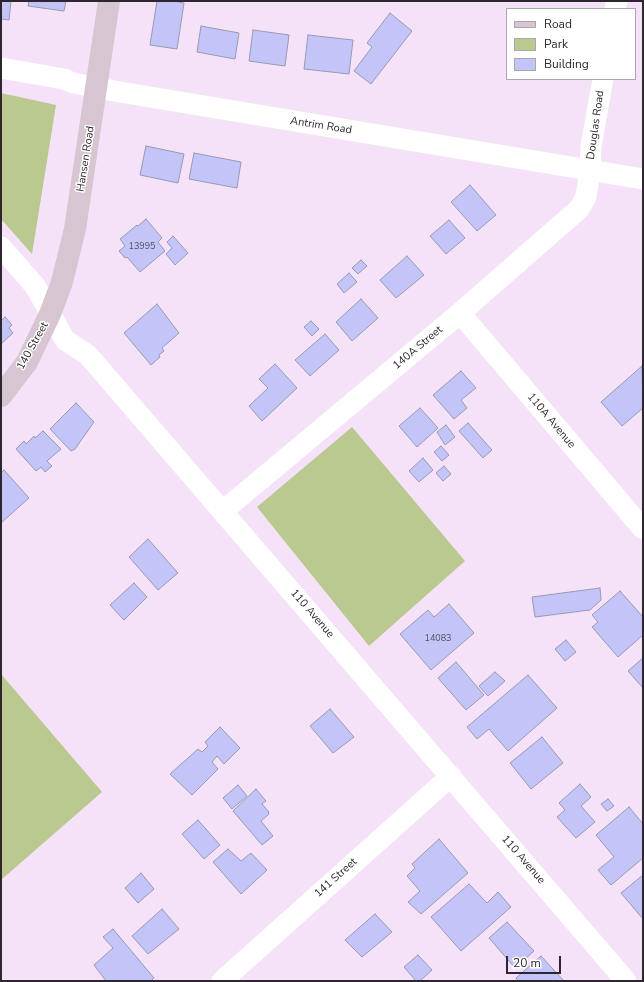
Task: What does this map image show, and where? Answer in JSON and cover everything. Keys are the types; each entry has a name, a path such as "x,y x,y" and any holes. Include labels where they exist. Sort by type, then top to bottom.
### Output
{"main road":[{"name":"Hansen Road","path":"50,314 62,282 75,229 109,1"},
{"name":"140 Street","path":"1,396 27,362 50,314"}],"street":[{"name":"Antrim Road","path":"1,68 64,79 73,83 97,88 643,180"},
{"name":"Douglas Road","path":"590,170 591,146 603,80"},
{"name":"140A Street","path":"223,511 460,313 579,209 586,197 590,170"},
{"name":"110 Avenue","path":"1,247 35,286 65,340 88,355 626,981"},
{"name":"110A Avenue","path":"460,313 643,529"},
{"name":"141 Street","path":"222,981 451,776"}],"green space":[{"path":"1,93 56,105 32,254 1,219"},
{"path":"352,427 465,561 369,646 257,507"},
{"path":"1,674 102,792 1,880"}],"building":[{"path":"1,1 11,1 9,20 1,19"},
{"path":"29,1 66,1 64,11 28,6"},
{"path":"157,1 174,1 184,3 177,49 150,45"},
{"path":"390,13 412,31 371,84 354,71 372,47 367,43"},
{"path":"201,26 239,33 235,59 197,52"},
{"path":"253,30 289,35 285,66 249,61"},
{"path":"308,35 353,40 349,74 304,69"},
{"path":"146,146 184,154 178,183 140,175"},
{"path":"194,153 241,162 237,188 189,179"},
{"path":"470,185 496,215 477,231 451,202"},
{"path":"146,219 162,238 158,242 165,251 140,272 127,257 125,258 119,251 125,246 120,239"},
{"path":"449,220 465,238 446,254 430,236"},
{"path":"173,236 188,253 175,265 166,254 172,248 167,242"},
{"path":"407,256 424,275 396,298 380,280"},
{"path":"361,260 367,266 358,274 352,268"},
{"path":"349,273 357,282 344,293 337,284"},
{"path":"361,299 378,318 352,341 336,322"},
{"path":"157,304 179,333 162,348 164,351 151,365 124,333"},
{"path":"5,317 12,325 9,328 13,333 1,344 1,319 2,320"},
{"path":"311,321 319,329 312,336 304,327"},
{"path":"325,334 339,350 310,376 295,360"},
{"path":"275,364 297,388 262,421 249,406 268,388 259,379"},
{"path":"642,366 643,408 622,426 601,402"},
{"path":"461,371 476,388 461,400 467,408 454,419 433,395"},
{"path":"76,403 94,422 75,449 71,451 50,429"},
{"path":"420,408 438,428 417,447 399,426"},
{"path":"468,423 492,450 483,458 459,431"},
{"path":"446,425 455,437 445,445 437,432"},
{"path":"43,431 61,449 47,461 52,466 45,472 41,467 36,471 16,449 24,441 26,444 34,436 35,438"},
{"path":"441,446 449,455 442,461 434,452"},
{"path":"423,458 433,470 419,482 409,471"},
{"path":"444,466 451,474 443,481 436,473"},
{"path":"4,470 29,498 1,523 1,473"},
{"path":"148,539 178,573 158,590 129,557"},
{"path":"134,583 147,597 124,620 110,605"},
{"path":"600,588 601,600 590,610 535,617 532,597"},
{"path":"620,591 643,617 643,635 618,657 592,627 598,622 592,615"},
{"path":"449,604 474,633 431,670 400,634 428,610 434,617"},
{"path":"566,640 576,652 565,661 555,649"},
{"path":"643,658 643,688 628,671"},
{"path":"456,662 484,695 466,710 438,678"},
{"path":"495,672 505,681 488,696 479,686"},
{"path":"528,675 557,708 508,751 489,729 477,739 467,727"},
{"path":"330,709 354,737 333,753 310,726"},
{"path":"220,727 240,748 224,764 217,756 212,762 218,769 192,795 170,774 198,749 202,752 208,746 205,742"},
{"path":"542,737 563,763 531,789 510,763"},
{"path":"580,784 591,797 581,806 595,822 576,838 557,817 565,810 559,803"},
{"path":"238,785 247,796 232,809 223,798"},
{"path":"256,789 266,801 262,804 269,812 269,814 261,821 273,836 262,845 233,811"},
{"path":"608,799 614,806 607,811 601,804"},
{"path":"629,807 643,824 643,858 611,885 598,870 614,857 596,835"},
{"path":"198,820 220,845 204,859 182,834"},
{"path":"439,839 468,873 421,914 408,902 420,891 407,876 415,868 412,864"},
{"path":"228,849 241,861 251,853 267,870 241,894 213,862"},
{"path":"141,873 154,889 138,903 125,888"},
{"path":"643,875 643,919 621,893"},
{"path":"469,884 487,903 498,892 511,907 461,951 431,917"},
{"path":"162,909 179,929 148,954 132,936"},
{"path":"375,914 392,932 362,957 345,940"},
{"path":"507,922 534,951 515,968 489,938"},
{"path":"113,929 154,978 151,981 106,981 94,965 113,948 103,937"},
{"path":"418,955 432,970 420,981 416,981 404,967"},
{"path":"541,956 564,981 518,981 516,978"}]}
